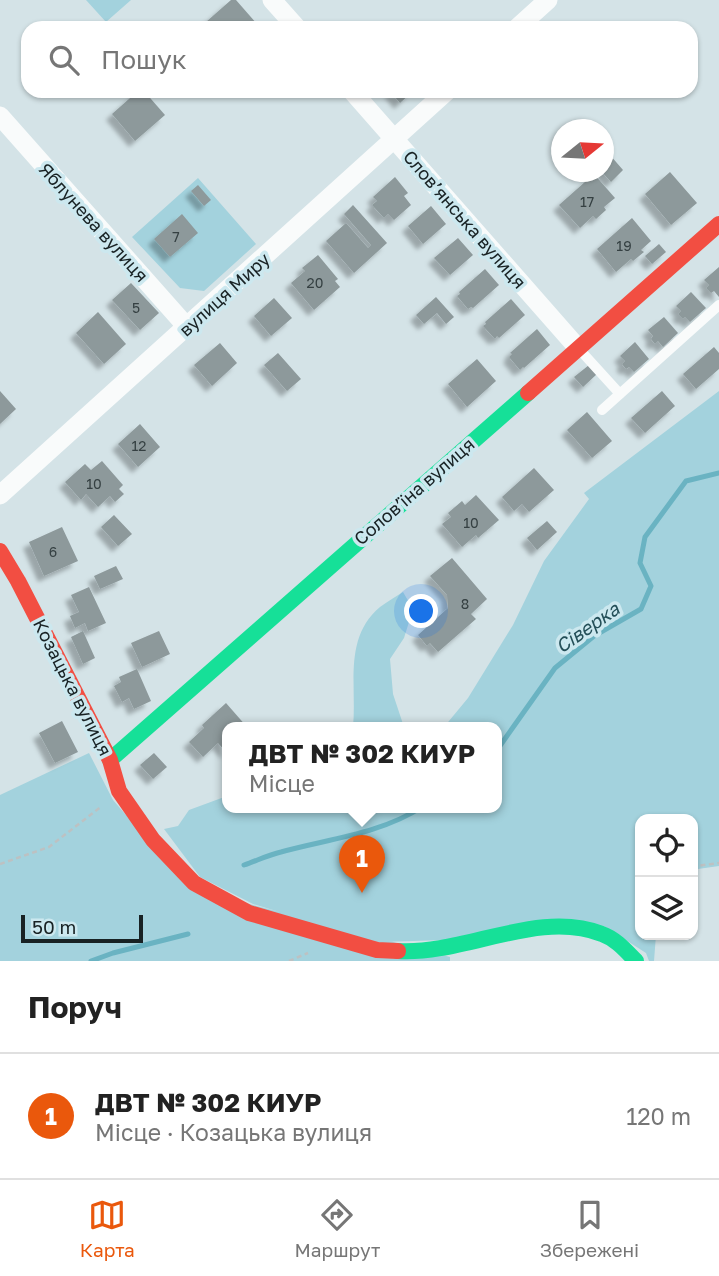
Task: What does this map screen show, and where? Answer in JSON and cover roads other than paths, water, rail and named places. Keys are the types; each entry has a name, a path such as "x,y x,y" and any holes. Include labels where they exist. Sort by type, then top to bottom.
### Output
{"street":[{"path":"272,0 291,21"},
{"path":"525,21 548,0"},
{"name":"Словʼянська вулиця","path":"358,98 577,347"},
{"name":"вулиця Миру","path":"0,495 439,98"},
{"name":"Яблунева вулиця","path":"0,116 187,327"},
{"name":"Соловʼїна вулиця","path":"110,760 719,225"},
{"name":"Козацька вулиця","path":"0,551 110,760 119,791 153,840 194,883 249,914 377,950 412,952 448,948 510,933 561,926 602,934 622,946 635,961"}],"lane":[{"path":"602,410 719,305"},
{"path":"577,347 620,394"}],"waterway":[{"name":"Сіверка","path":"502,743 555,668 594,636 641,609 651,586 640,563 645,537 686,481 719,473"},
{"name":"Сіверка","path":"244,865 276,853 371,830 411,813"},
{"name":"Сіверка","path":"91,961 188,934"}],"place":[{"name":"ДВТ № 302 КИУР","path":"362,893"}]}
